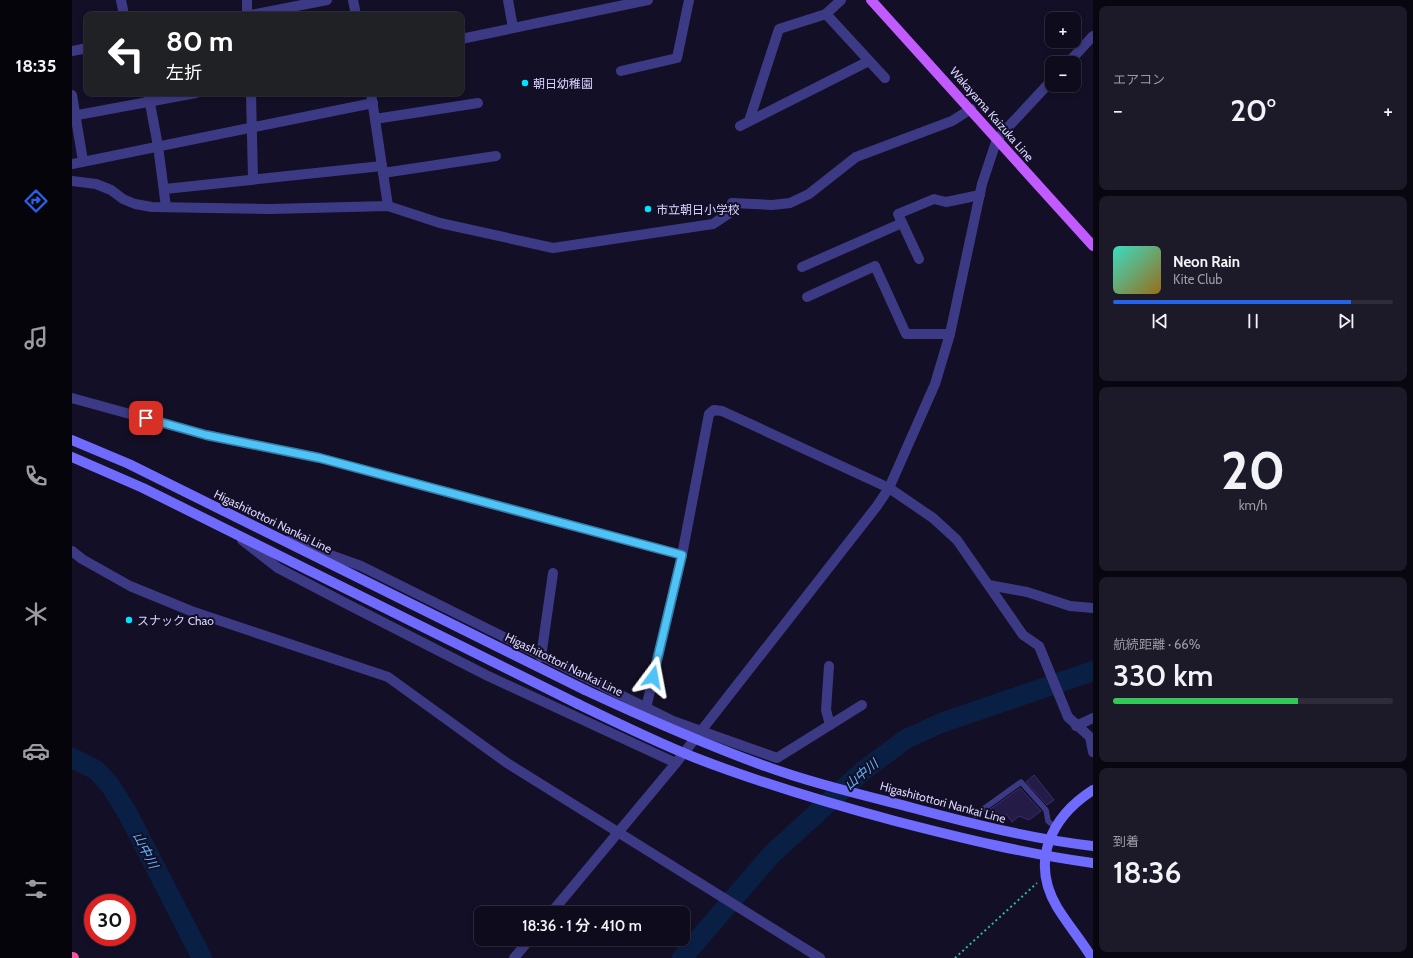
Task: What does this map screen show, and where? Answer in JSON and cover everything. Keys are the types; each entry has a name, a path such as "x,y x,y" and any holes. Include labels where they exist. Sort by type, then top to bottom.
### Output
{"main road":[{"name":"Wakayama Kaizuka Line","path":"871,0 971,109 1093,246"},
{"name":"Higashitottori Nankai Line","path":"72,440 129,464 585,690 701,742 764,766 804,778 990,828 1065,843 1093,846"},
{"path":"72,457 143,488 578,704 696,758 759,780 848,808 987,844 1035,854 1093,862"},
{"path":"1092,958 1057,906 1050,892 1046,875 1047,849 1055,827 1070,807 1093,790"}],"street":[{"path":"121,0 123,12"},
{"path":"247,0 247,12"},
{"path":"266,12 327,0"},
{"path":"353,0 355,12"},
{"path":"508,0 513,28"},
{"path":"464,38 648,0"},
{"path":"620,71 677,58 689,0"},
{"path":"749,121 779,29 826,14 841,0"},
{"path":"826,14 885,78"},
{"path":"1074,56 1093,36"},
{"path":"72,51 84,49"},
{"path":"740,126 869,61"},
{"path":"557,906 676,762 872,512 889,488 935,384 950,334 980,195 998,139 1045,88"},
{"path":"72,95 74,116 84,161"},
{"path":"74,116 149,97 161,96"},
{"path":"251,96 254,179"},
{"path":"149,97 165,189 166,207"},
{"path":"72,164 251,127 372,98 388,206"},
{"path":"375,119 478,103"},
{"path":"72,181 96,184 111,190 123,199 135,204 152,208 270,209 388,206 440,223 553,248 713,224 728,214 732,203 772,205 790,203 808,194 856,156 952,121 971,109"},
{"path":"165,189 254,179 382,170 496,156"},
{"path":"919,259 898,214 934,199 946,202 980,195"},
{"path":"802,267 902,223"},
{"path":"808,297 875,266 906,334 950,334"},
{"path":"72,398 206,435 320,458 682,555"},
{"path":"646,708 682,555 708,414 714,410 722,411 889,488 933,518 957,540 1023,635 1039,646 1068,717 1076,726 1091,738 1093,752"},
{"path":"263,531 361,566 541,657 699,732 777,758 862,705"},
{"path":"232,532 278,568 349,606 488,676 676,762"},
{"path":"72,551 82,559 130,586 191,611 388,677 507,763 820,958"},
{"path":"541,657 553,573"},
{"path":"989,585 1027,592 1070,606 1093,608"},
{"path":"829,666 826,710 830,725"},
{"path":"1076,726 1093,718"},
{"path":"514,958 524,946"}],"lane":[{"path":"976,815 1022,782 1046,810 1048,821 1055,827"}],"path":[{"path":"955,958 1046,875"}],"building":[{"path":"1034,775 1054,800 1047,805 1026,782"},
{"path":"1020,788 1041,811 1029,820 1019,816 1012,822 1006,814 998,821 989,810"}],"waterway":[{"name":"山中川","path":"682,958 772,854 864,770 906,739 941,723 1093,671"},
{"name":"山中川","path":"72,758 96,770 110,785 128,814 202,958"}],"place":[{"name":"朝日幼稚園","path":"525,83"},
{"name":"市立朝日小学校","path":"648,209"},
{"name":"スナック Chao","path":"129,620"}],"route":[{"path":"146,418 206,435 320,458 682,555 653,677"}]}
